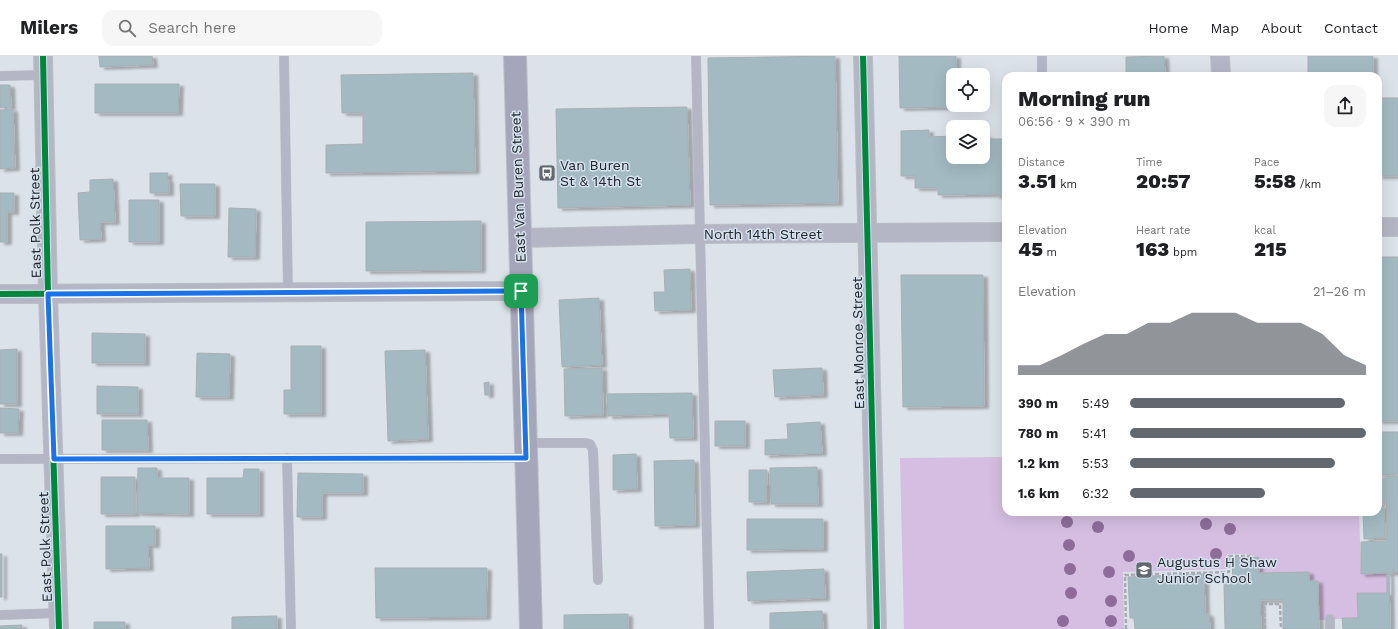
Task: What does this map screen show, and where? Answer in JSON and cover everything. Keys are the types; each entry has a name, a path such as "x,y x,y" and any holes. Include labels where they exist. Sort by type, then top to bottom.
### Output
{"main road":[{"name":"East Van Buren Street","path":"515,56 531,629"}],"street":[{"name":"East Polk Street","path":"43,56 48,294 59,621"},
{"name":"East Monroe Street","path":"862,56 877,629"},
{"path":"1220,56 1221,72"},
{"path":"1382,227 1398,227"},
{"name":"North 14th Street","path":"520,238 700,234 1002,232"},
{"path":"0,294 521,291"}],"lane":[{"path":"284,56 288,293"},
{"path":"696,56 709,629"},
{"path":"1042,56 1042,72"},
{"path":"0,76 43,76"},
{"path":"0,459 287,458 526,450 586,443 590,444 593,450 598,580"},
{"path":"287,458 291,629"},
{"path":"0,615 59,621"},
{"path":"1330,619 1330,629"}],"path":[{"path":"1126,629 1125,575 1229,572 1229,556 1251,556"},
{"path":"1265,629 1264,604 1280,604 1281,629"}],"shaded area":[{"name":"Augustus H Shaw Junior School","path":"1002,457 1002,516 1359,516 1361,573 1387,573 1387,593 1358,594 1358,618 1319,620 1318,581 1309,581 1309,572 1259,573 1258,557 1245,554 1227,554 1227,569 1123,572 1124,629 904,629 900,458"}],"building":[{"path":"99,56 152,56 153,65 100,67"},
{"path":"835,56 838,203 710,205 708,58"},
{"path":"899,56 956,56 956,68 946,68 946,107 900,108"},
{"path":"1164,56 1165,72 1126,72 1126,57"},
{"path":"1308,56 1373,56 1373,72 1308,72"},
{"path":"473,73 475,171 326,173 326,145 363,144 363,113 342,113 341,75"},
{"path":"95,84 179,84 178,113 95,113"},
{"path":"0,85 10,85 11,107 0,108"},
{"path":"1382,98 1398,98 1398,176 1382,176"},
{"path":"687,107 690,205 558,208 556,109"},
{"path":"13,109 15,168 0,169 0,110"},
{"path":"929,130 929,137 946,136 946,164 990,164 990,139 1002,139 1002,195 996,196 996,194 938,195 938,188 915,188 915,176 901,176 901,131"},
{"path":"150,173 168,173 167,180 169,180 169,193 150,193"},
{"path":"113,179 115,222 100,222 101,239 80,240 78,193 90,192 90,180"},
{"path":"180,184 215,184 215,216 181,216"},
{"path":"0,193 14,193 14,212 7,212 7,242 0,242"},
{"path":"129,200 159,200 159,242 129,242"},
{"path":"229,208 256,209 255,257 228,257"},
{"path":"481,221 481,270 366,271 366,222"},
{"path":"1382,257 1398,257 1398,421 1382,421"},
{"path":"690,269 691,310 655,311 654,292 665,292 664,270"},
{"path":"901,275 983,275 984,406 903,407"},
{"path":"599,298 602,365 562,367 559,300"},
{"path":"92,333 145,334 145,363 92,363"},
{"path":"291,346 321,346 321,414 284,414 284,390 291,390"},
{"path":"17,349 17,404 0,404 0,350"},
{"path":"425,350 428,439 388,441 385,351"},
{"path":"197,353 230,354 229,397 196,397"},
{"path":"602,368 603,415 565,416 564,369"},
{"path":"822,368 823,395 775,397 773,370"},
{"path":"489,382 489,395 485,395 484,383"},
{"path":"97,386 138,387 138,414 97,414"},
{"path":"692,393 693,438 670,438 669,414 608,416 607,394"},
{"path":"0,408 19,409 18,433 0,433"},
{"path":"102,420 147,420 148,450 102,450"},
{"path":"715,421 745,421 745,446 715,446"},
{"path":"820,422 822,453 765,455 765,440 788,439 787,424"},
{"path":"1382,432 1398,432 1398,474 1382,475"},
{"path":"636,454 637,489 613,490 613,455"},
{"path":"694,460 695,525 655,526 654,461"},
{"path":"817,467 818,504 771,504 770,468"},
{"path":"138,468 157,468 157,478 189,478 189,514 137,513"},
{"path":"244,469 259,469 259,514 207,514 207,478 243,478"},
{"path":"749,470 767,470 766,502 749,502"},
{"path":"298,473 363,474 363,493 322,493 322,517 297,517"},
{"path":"1386,476 1398,476 1398,572 1389,573 1390,629 1343,629 1342,618 1358,618 1357,593 1387,593 1387,573 1361,574 1361,542 1387,541"},
{"path":"101,477 135,477 135,514 101,514"},
{"path":"1382,478 1385,478 1385,502 1382,502"},
{"path":"1382,505 1384,505 1385,538 1364,539 1363,516 1382,516"},
{"path":"747,519 823,519 823,549 747,550"},
{"path":"106,526 155,526 155,545 148,545 149,568 106,569"},
{"path":"0,554 2,554 2,597 0,597"},
{"path":"1258,557 1259,573 1309,572 1309,581 1318,581 1319,629 1283,629 1283,600 1260,600 1261,629 1225,629 1224,584 1233,584 1232,558"},
{"path":"375,568 487,568 486,617 376,618"},
{"path":"824,569 825,598 748,601 747,572"},
{"path":"1204,574 1205,614 1209,614 1210,629 1135,629 1134,618 1130,618 1128,577"},
{"path":"822,611 823,629 770,629 770,613"},
{"path":"628,614 628,629 564,629 564,615"},
{"path":"277,616 277,629 232,629 232,617"},
{"path":"94,622 125,622 125,629 94,629"},
{"path":"22,625 22,629 0,629 0,626"}],"cycle path":[{"path":"43,56 48,294 59,629"},
{"path":"863,56 877,629"},
{"path":"0,294 521,291"}],"place":[{"name":"Van Buren St & 14th St","path":"547,173"},
{"name":"Augustus H Shaw Junior School","path":"1144,570"}],"route":[{"path":"521,291 526,458 54,459 48,294 521,291"}]}
